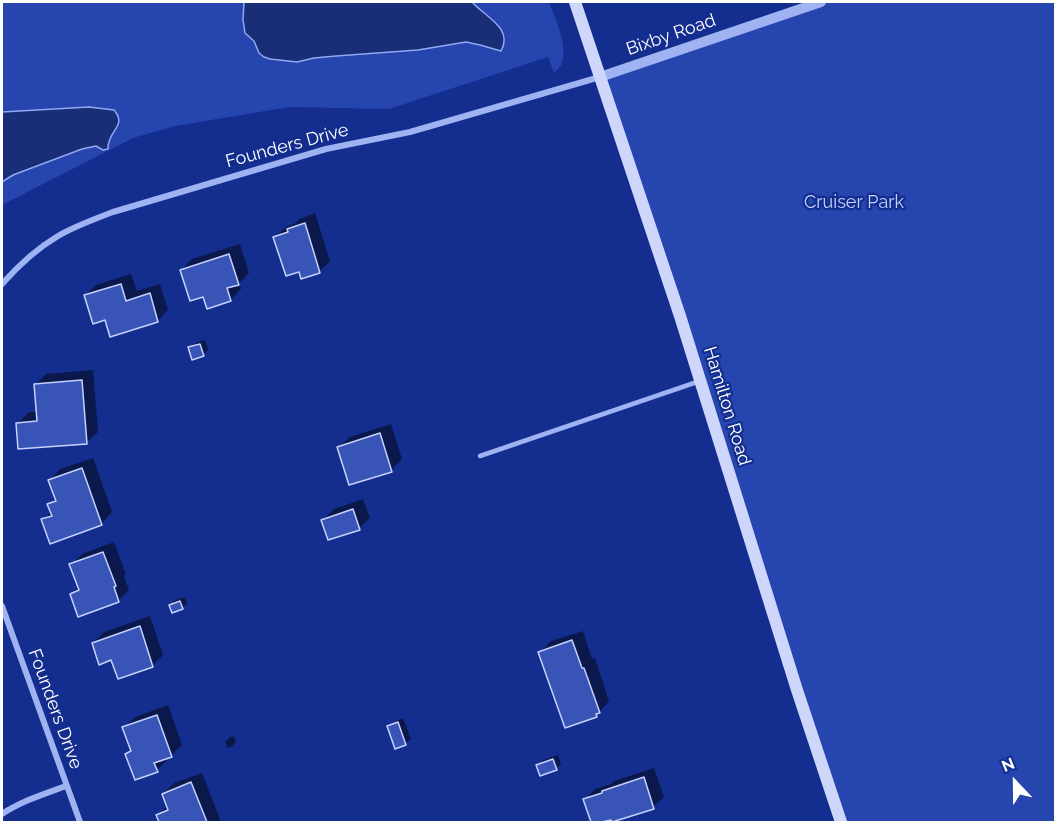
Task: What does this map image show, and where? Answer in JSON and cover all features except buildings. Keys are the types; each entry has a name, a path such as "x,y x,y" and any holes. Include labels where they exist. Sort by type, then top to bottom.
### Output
{"main road":[{"name":"Hamilton Road","path":"575,2 700,381 841,822"}],"street":[{"name":"Bixby Road","path":"600,77 821,2"},
{"name":"Founders Drive","path":"2,284 19,265 58,236 113,212 326,149 410,132 600,77"},
{"name":"Founders Drive","path":"2,606 80,822"},
{"path":"2,814 23,802 66,786"}],"lane":[{"path":"480,456 700,381"}],"green space":[{"path":"2,2 244,2 245,33 254,41 259,53 297,62 314,58 418,50 466,42 501,51 472,2 549,2 560,32 563,55 561,65 554,73 548,57 389,109 289,107 175,126 133,138 2,205 2,182 13,175 82,149 96,146 108,149 110,138 116,130 114,110 89,107 2,112"},
{"name":"Cruiser Park","path":"821,2 1055,2 1055,822 841,822 600,77"}],"shaded area":[{"path":"244,2 472,2 501,29 504,43 501,51 466,42 418,50 314,58 297,62 270,59 259,53 254,41 245,33"},
{"path":"89,107 114,110 118,116 118,125 110,138 108,149 103,150 96,146 82,149 13,175 2,182 2,112"}]}
